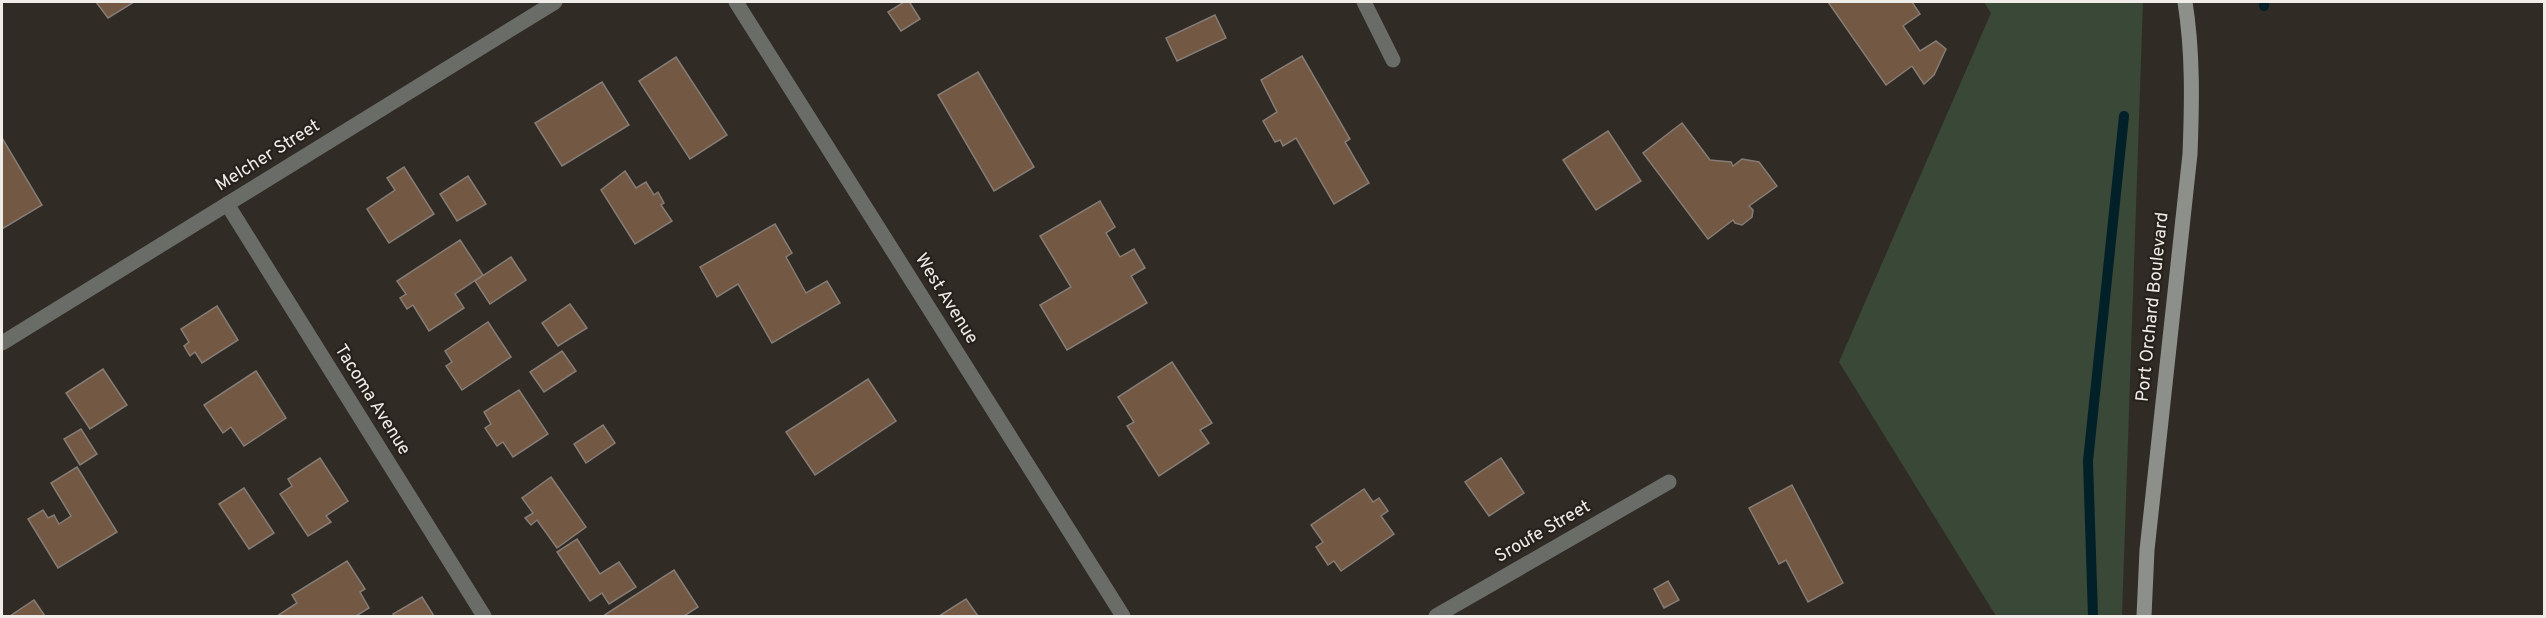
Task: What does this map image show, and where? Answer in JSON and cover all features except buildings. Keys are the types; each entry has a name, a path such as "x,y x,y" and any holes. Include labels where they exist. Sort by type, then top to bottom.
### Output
{"main road":[{"name":"Port Orchard Boulevard","path":"2144,616 2147,550 2190,154 2192,94 2189,30 2185,2"}],"street":[{"name":"Melcher Street","path":"2,343 555,2"},
{"name":"West Avenue","path":"736,2 1123,616"},
{"path":"1364,2 1393,60"},
{"name":"Tacoma Avenue","path":"227,204 484,616"},
{"name":"Sroufe Street","path":"1436,616 1669,482"}],"green space":[{"path":"1984,2 2143,2 2122,616 1996,616 1839,362 1991,13"}],"waterway":[{"path":"2093,616 2088,461 2124,116"}]}
